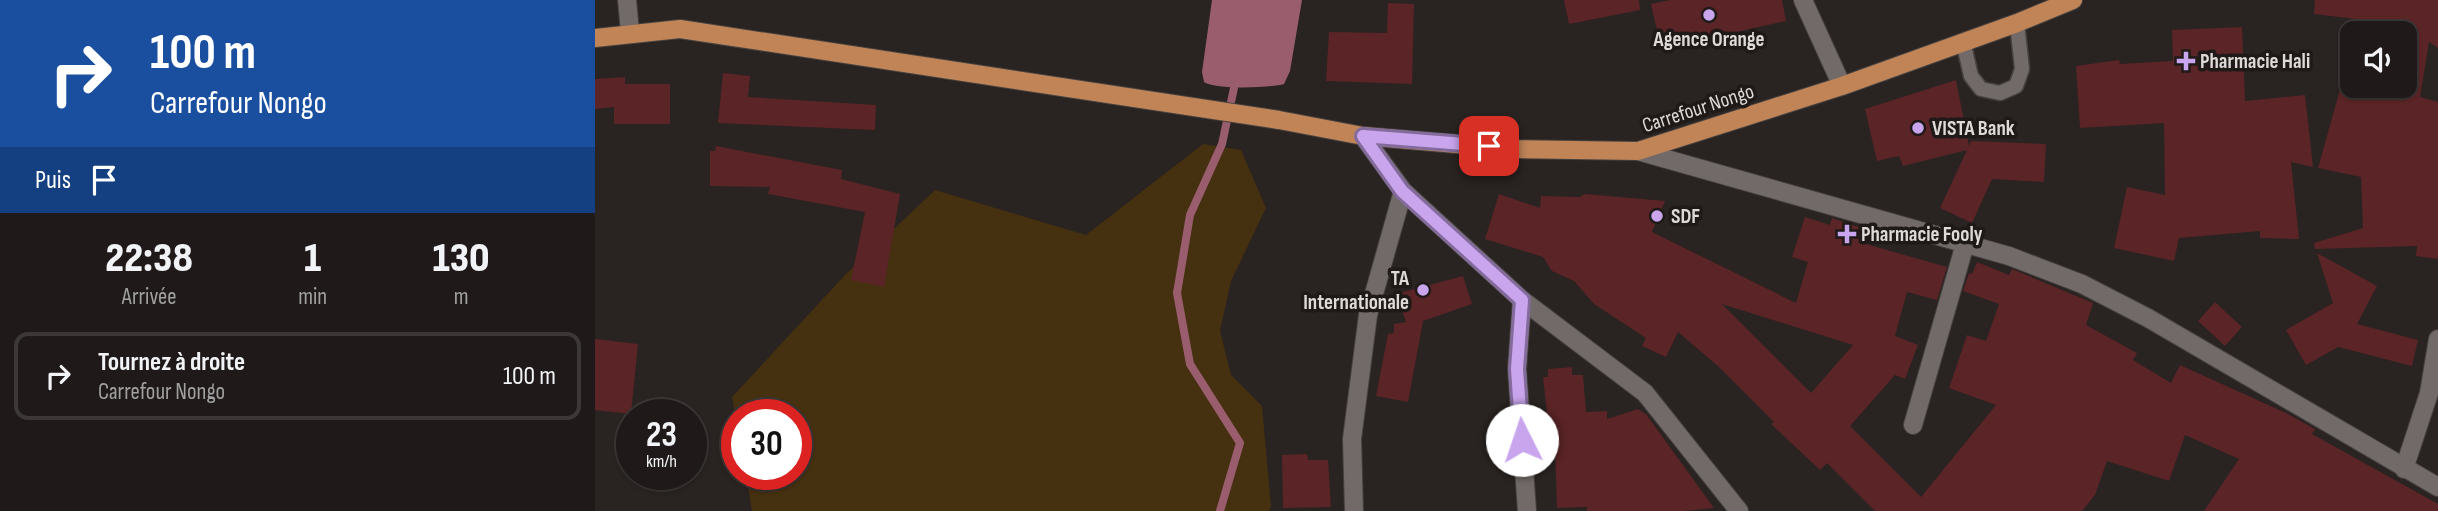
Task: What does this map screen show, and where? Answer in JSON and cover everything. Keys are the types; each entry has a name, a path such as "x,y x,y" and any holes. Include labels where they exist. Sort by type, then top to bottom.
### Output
{"main road":[{"name":"Carrefour Nongo","path":"595,38 629,32 680,29 1279,120 1363,136 1515,149 1638,150 1842,86 2073,0"}],"street":[{"path":"627,0 629,32"},
{"path":"1803,0 1842,86"},
{"path":"1363,136 1402,191 1522,300 1645,393 1739,511"},
{"path":"1638,150 2009,256 2104,295 2438,487"},
{"path":"1354,511 1352,439 1368,316 1402,191"},
{"path":"1913,425 1965,244"},
{"path":"1522,300 1517,369 1527,511"},
{"path":"2404,469 2429,393 2438,340"}],"lane":[{"path":"1963,41 1971,76 1981,89 2000,93 2015,86 2022,69 2017,23"}],"shaded area":[{"path":"1212,0 1302,0 1290,71 1284,84 1231,87 1204,82 1202,72"},
{"path":"1203,144 1241,150 1266,208 1231,281 1220,331 1231,375 1262,406 1271,506 1269,511 752,511 749,490 812,490 812,399 732,397 845,275 935,190 1086,235"}],"building":[{"path":"1564,0 1639,0 1640,10 1569,24"},
{"path":"1670,0 1782,0 1786,21 1661,49 1651,4"},
{"path":"2315,0 2438,0 2438,48 2429,42 2420,97 2438,102 2438,259 2416,256 2417,246 2315,249 2314,243 2363,228 2361,177 2318,168 2340,90 2340,98 2417,98 2417,21 2372,21 2314,14"},
{"path":"1388,3 1414,4 1412,84 1326,81 1329,32 1387,33"},
{"path":"2242,27 2245,101 2305,95 2313,167 2291,162 2299,239 2260,238 2260,231 2179,238 2174,261 2114,248 2127,187 2165,195 2164,123 2080,128 2076,66 2119,60 2120,64 2173,61 2172,30"},
{"path":"723,73 750,76 748,97 876,105 875,130 718,123"},
{"path":"625,77 625,84 670,84 670,124 614,124 614,107 595,109 595,79"},
{"path":"1956,80 1969,146 1971,141 2046,144 2044,182 1992,179 1972,223 1940,208 1967,150 1903,166 1899,156 1877,161 1865,109"},
{"path":"716,146 842,170 841,179 900,194 884,287 851,280 865,212 768,194 770,187 710,186 710,151 715,151"},
{"path":"1499,194 1540,208 1541,196 1579,197 1585,194 1665,201 1652,232 1796,303 1808,262 1792,257 1805,217 1830,225 1832,218 1870,231 1866,244 1947,267 1937,300 1907,292 1895,336 1918,345 1905,379 1895,375 1850,426 1921,497 1996,405 1949,388 1967,335 1986,341 1999,304 1963,291 1969,273 1972,274 1977,262 2009,275 2012,269 2093,303 2086,325 2137,353 2133,360 2171,383 2180,365 2286,413 2315,429 2312,434 2438,504 2438,511 2204,511 2239,459 2185,435 2169,481 2107,461 2095,495 2082,511 1875,511 1827,463 1820,470 1771,424 1774,422 1719,367 1678,332 1666,357 1642,346 1646,338 1594,304 1574,281 1552,271 1543,257 1485,239","holes":["1722,304 1853,345 1811,393"]},
{"path":"2317,253 2377,286 2357,324 2418,340 2412,366 2338,347 2306,365 2286,330 2333,303"},
{"path":"1463,276 1472,304 1423,321 1408,402 1376,396 1388,334 1394,333 1394,324 1406,322 1396,294"},
{"path":"2215,302 2242,327 2225,346 2198,321"},
{"path":"595,339 638,344 632,399 616,399 616,412 595,410"},
{"path":"1572,367 1572,375 1583,375 1586,412 1607,411 1607,419 1638,409 1646,414 1714,508 1684,511 1587,511 1587,507 1557,508 1555,446 1554,440 1550,441 1543,377 1548,377 1548,369"},
{"path":"1307,454 1308,460 1328,460 1331,507 1283,508 1282,455"}],"waterway":[{"path":"1220,511 1240,443 1190,364 1177,293 1190,215 1222,144 1234,88"}],"place":[{"name":"Agence Orange","path":"1709,15"},
{"name":"Pharmacie Hali","path":"2186,61"},
{"name":"VISTA Bank","path":"1918,128"},
{"name":"SDF","path":"1657,216"},
{"name":"Pharmacie Fooly","path":"1847,234"},
{"name":"TA Internationale","path":"1423,290"}],"route":[{"path":"1489,146 1363,136 1402,191 1522,300 1517,369 1522,440"}]}
